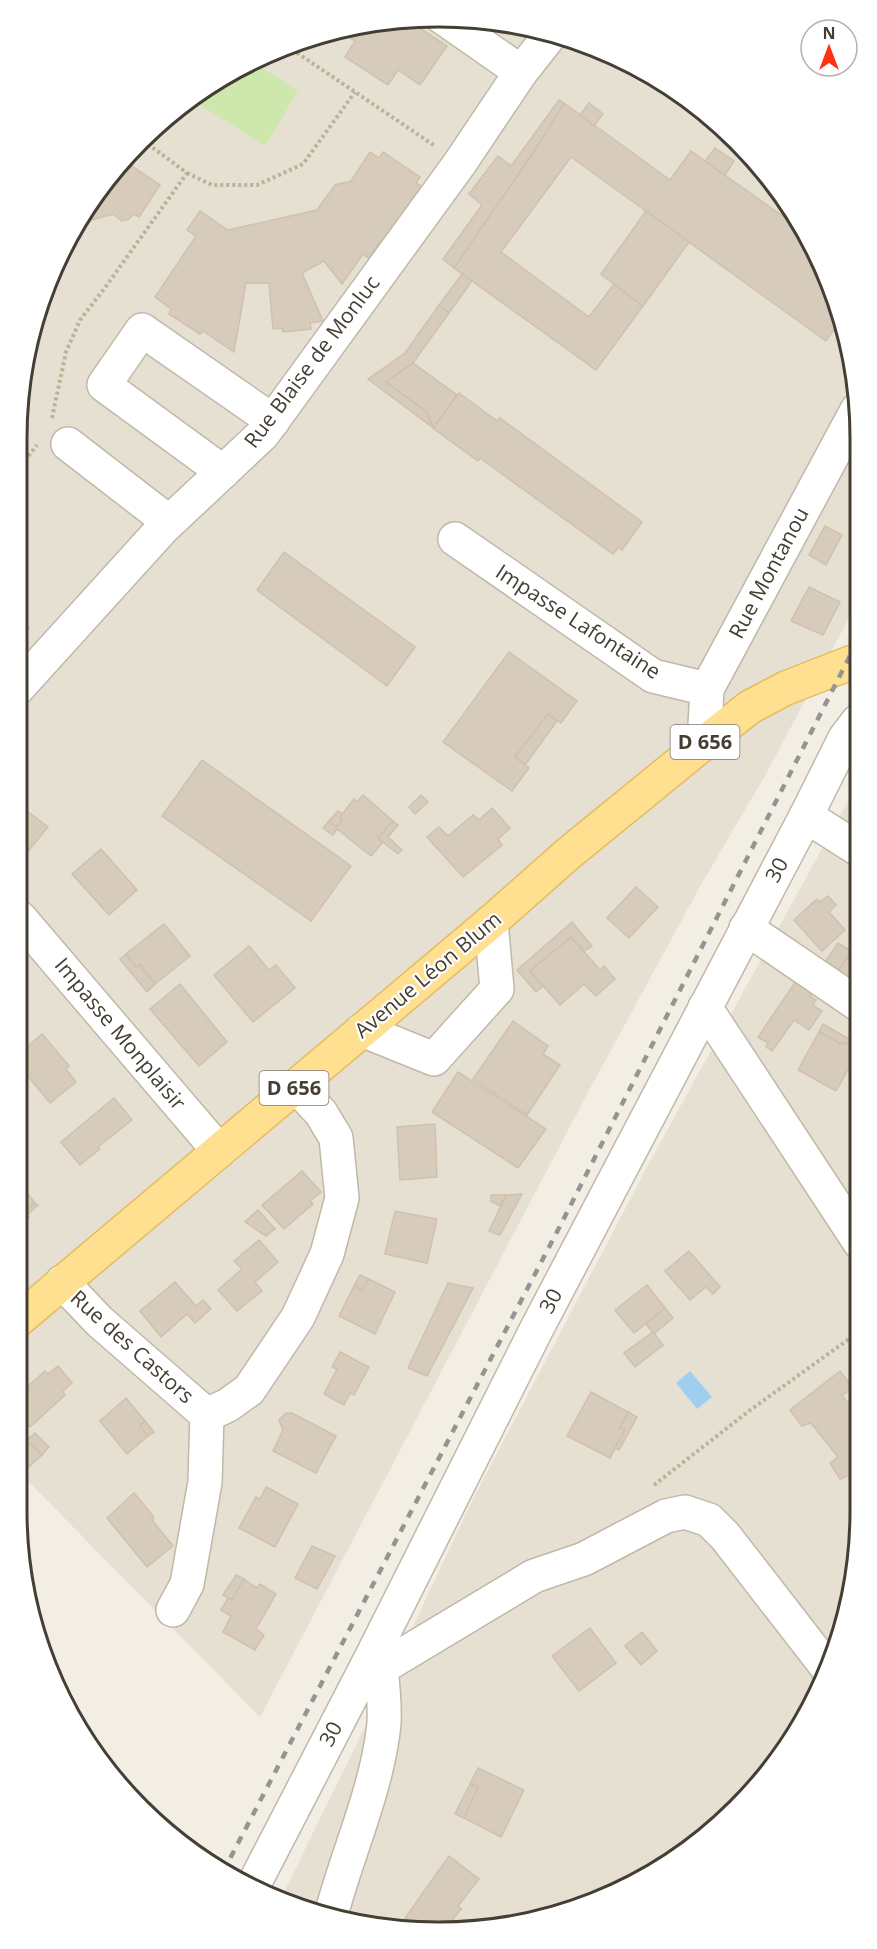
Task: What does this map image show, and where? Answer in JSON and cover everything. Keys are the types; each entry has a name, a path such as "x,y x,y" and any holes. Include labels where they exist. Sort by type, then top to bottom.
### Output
{"main road":[{"name":"Avenue Léon Blum","path":"27,1312 491,922 569,853 704,743 759,702 786,688 850,663"}],"street":[{"path":"457,28 521,72"},
{"name":"Rue Blaise de Monluc","path":"27,678 169,522 263,434 460,163 521,72 545,41"},
{"path":"223,472 104,385 142,330 273,421"},
{"name":"Rue Montanou","path":"704,743 707,689 849,424"},
{"path":"52,438 169,522"},
{"name":"Impasse Lafontaine","path":"455,539 654,676 707,689"},
{"name":"30","path":"256,1880 375,1664 536,1330 806,816 844,738 850,731"},
{"path":"806,816 850,844"},
{"path":"362,1030 434,1059 497,989 491,922"},
{"name":"Impasse Monplaisir","path":"27,926 219,1151"},
{"path":"746,928 850,999"},
{"path":"705,1007 850,1228"},
{"name":"Rue des Castors","path":"62,1282 99,1321 207,1415 228,1406 249,1390 298,1317 327,1254 342,1198 336,1138 321,1113 296,1086"},
{"path":"173,1610 187,1584 204,1482 207,1415"},
{"path":"333,1908 360,1830 380,1750 384,1721 375,1664 534,1576 584,1559 666,1516 685,1512 709,1520 725,1536 822,1661"}],"path":[{"path":"296,52 460,163"},
{"path":"150,146 187,172 212,185 258,185 303,164 355,92"},
{"path":"27,460 52,438 66,352 80,320 187,172"},
{"path":"645,1492 749,1411 850,1338"}],"shaded area":[{"path":"412,28 465,28 492,31 545,41 596,58 621,69 667,96 710,129 748,167 781,210 808,256 819,281 842,358 850,438 850,616 766,774 702,883 586,1096 260,1717 27,1480 27,438 31,385 35,358 49,306 69,256 82,233 96,210 129,167 167,129 188,112 256,69 332,41"},
{"path":"850,798 849,1537 836,1617 808,1693 765,1761 748,1782 710,1820 667,1853 621,1880 596,1891 519,1914 438,1922 358,1914 284,1892 470,1505 647,1167"}],"green space":[{"path":"261,67 298,91 265,146 199,104"}],"water":[{"path":"690,1371 712,1397 697,1409 676,1383"}],"building":[{"path":"419,28 447,46 420,85 398,70 388,85 345,57 355,41 349,37"},
{"path":"559,100 564,103 553,123 454,268 443,259 482,205 469,194 498,156 511,166"},
{"path":"564,103 670,180 691,151 786,219 808,256 835,328 826,341 571,157 501,252 589,317 614,284 643,306 596,370 454,268 534,152"},
{"path":"589,103 603,114 594,126 580,115"},
{"path":"715,148 734,161 725,175 705,161"},
{"path":"370,152 379,158 383,152 420,177 416,183 424,188 386,246 380,241 368,258 363,254 342,284 324,261 302,273 323,321 310,323 311,329 283,332 282,328 273,329 269,283 246,283 234,352 203,331 200,334 169,314 171,309 155,297 196,236 187,230 200,211 228,230 317,210 335,185 351,181"},
{"path":"132,166 160,185 139,217 134,214 122,221 113,214 90,221 112,188"},
{"path":"646,211 689,242 643,306 601,274"},
{"path":"462,274 472,281 449,313 439,305"},
{"path":"439,305 449,313 413,363 386,382 427,412 432,427 368,379 405,353"},
{"path":"413,363 457,395 434,429 427,412 386,382"},
{"path":"459,393 497,421 500,418 642,522 622,550 619,547 613,554 480,458 478,461 434,429"},
{"path":"825,526 842,535 826,565 809,555"},
{"path":"284,552 415,647 387,686 257,590"},
{"path":"809,587 840,602 823,635 791,621"},
{"path":"509,652 577,701 561,723 548,714 515,757 529,768 512,791 443,742"},
{"path":"548,714 557,721 525,765 515,757"},
{"path":"202,760 351,866 311,921 162,816"},
{"path":"363,795 393,821 378,838 383,842 371,856 337,829 333,835 323,828 329,821 336,827 342,820 340,817 354,799 357,802"},
{"path":"421,795 428,802 415,814 409,807"},
{"path":"492,808 510,828 498,839 502,845 463,877 427,837 439,827 448,836 473,815 479,820"},
{"path":"27,811 48,827 27,853"},
{"path":"338,811 342,814 340,817 342,820 336,827 329,821"},
{"path":"393,821 398,825 388,837 402,850 398,854 378,838"},
{"path":"101,849 137,890 109,915 72,874"},
{"path":"636,887 658,907 629,938 607,918"},
{"path":"828,896 836,905 829,912 845,930 822,951 794,920 817,899 820,902"},
{"path":"572,922 592,946 584,951 571,937 530,971 543,986 536,992 517,970"},
{"path":"164,924 190,956 155,984 140,965 136,967 126,954"},
{"path":"571,937 600,970 604,966 615,979 596,996 584,984 560,1005 530,971"},
{"path":"838,943 850,950 835,976 822,967"},
{"path":"249,946 269,970 276,965 295,988 253,1022 214,975"},
{"path":"126,954 136,967 140,965 155,984 147,992 120,959"},
{"path":"848,956 850,957 849,986 835,976"},
{"path":"796,981 812,993 810,996 816,1000 813,1005 822,1011 809,1030 794,1020 772,1051 766,1047 768,1043 758,1037"},
{"path":"180,984 227,1042 199,1066 150,1009"},
{"path":"513,1021 548,1046 543,1054 560,1065 527,1115 473,1079"},
{"path":"823,1024 850,1040 850,1045 845,1042 843,1045 819,1032"},
{"path":"819,1032 843,1045 845,1042 850,1045 850,1066 836,1091 798,1070"},
{"path":"42,1034 69,1066 66,1069 76,1082 50,1103 27,1075 27,1047"},
{"path":"458,1072 546,1129 518,1168 432,1112"},
{"path":"114,1098 132,1120 98,1147 100,1149 80,1165 61,1142"},
{"path":"435,1124 437,1177 400,1180 397,1127"},
{"path":"302,1171 321,1192 310,1201 313,1204 284,1229 262,1205"},
{"path":"27,1193 35,1203 27,1210"},
{"path":"522,1194 500,1235 489,1231 506,1195"},
{"path":"491,1195 506,1195 500,1206 491,1201"},
{"path":"35,1203 38,1205 27,1215 27,1210"},
{"path":"258,1210 275,1229 266,1236 245,1222"},
{"path":"395,1211 437,1219 427,1263 385,1254"},
{"path":"259,1240 278,1262 255,1282 262,1291 237,1311 218,1290 242,1269 234,1261"},
{"path":"689,1251 720,1287 713,1294 706,1287 690,1300 665,1271"},
{"path":"360,1275 369,1279 362,1291 354,1286"},
{"path":"369,1279 395,1292 375,1334 339,1316 354,1286 362,1291"},
{"path":"175,1282 196,1306 203,1300 211,1309 195,1323 187,1314 161,1337 140,1311"},
{"path":"448,1283 473,1288 427,1376 408,1368"},
{"path":"647,1285 665,1308 634,1333 615,1310"},
{"path":"665,1308 673,1318 654,1334 646,1324"},
{"path":"653,1332 663,1345 635,1367 624,1353"},
{"path":"340,1352 369,1367 354,1395 350,1393 344,1405 324,1394 337,1369 332,1367"},
{"path":"58,1366 72,1383 63,1391 65,1395 30,1427 27,1424 27,1387 45,1371 48,1374"},
{"path":"840,1371 850,1384 850,1390 842,1395 850,1406 850,1475 840,1479 830,1463 838,1457 811,1423 802,1426 790,1410"},
{"path":"591,1392 628,1412 620,1428 625,1430 610,1458 567,1436"},
{"path":"126,1398 145,1421 140,1426 148,1436 127,1454 100,1421"},
{"path":"628,1412 637,1417 619,1450 615,1448 625,1430 620,1428"},
{"path":"286,1413 292,1413 336,1436 316,1473 273,1451 283,1430 279,1420"},
{"path":"145,1421 154,1432 148,1436 140,1426"},
{"path":"35,1433 49,1447 42,1455 27,1440"},
{"path":"27,1440 42,1455 29,1467 27,1464"},
{"path":"266,1487 298,1504 275,1547 239,1528 256,1497 260,1499"},
{"path":"134,1493 154,1517 152,1520 173,1546 147,1567 107,1518"},
{"path":"312,1546 335,1556 317,1589 295,1578"},
{"path":"236,1575 244,1579 232,1600 223,1595"},
{"path":"244,1579 257,1588 260,1584 276,1594 256,1629 264,1635 255,1650 223,1632 231,1616 221,1610 228,1598 232,1600"},
{"path":"590,1628 616,1663 579,1691 552,1656"},
{"path":"642,1632 657,1651 641,1665 625,1646"},
{"path":"478,1768 524,1790 501,1837 464,1818 478,1787 470,1784"},
{"path":"470,1784 478,1787 464,1818 455,1814"},
{"path":"449,1856 479,1879 458,1906 461,1909 451,1922 412,1921 405,1918"}],"railway":[{"path":"227,1864 559,1228 850,656"}]}
